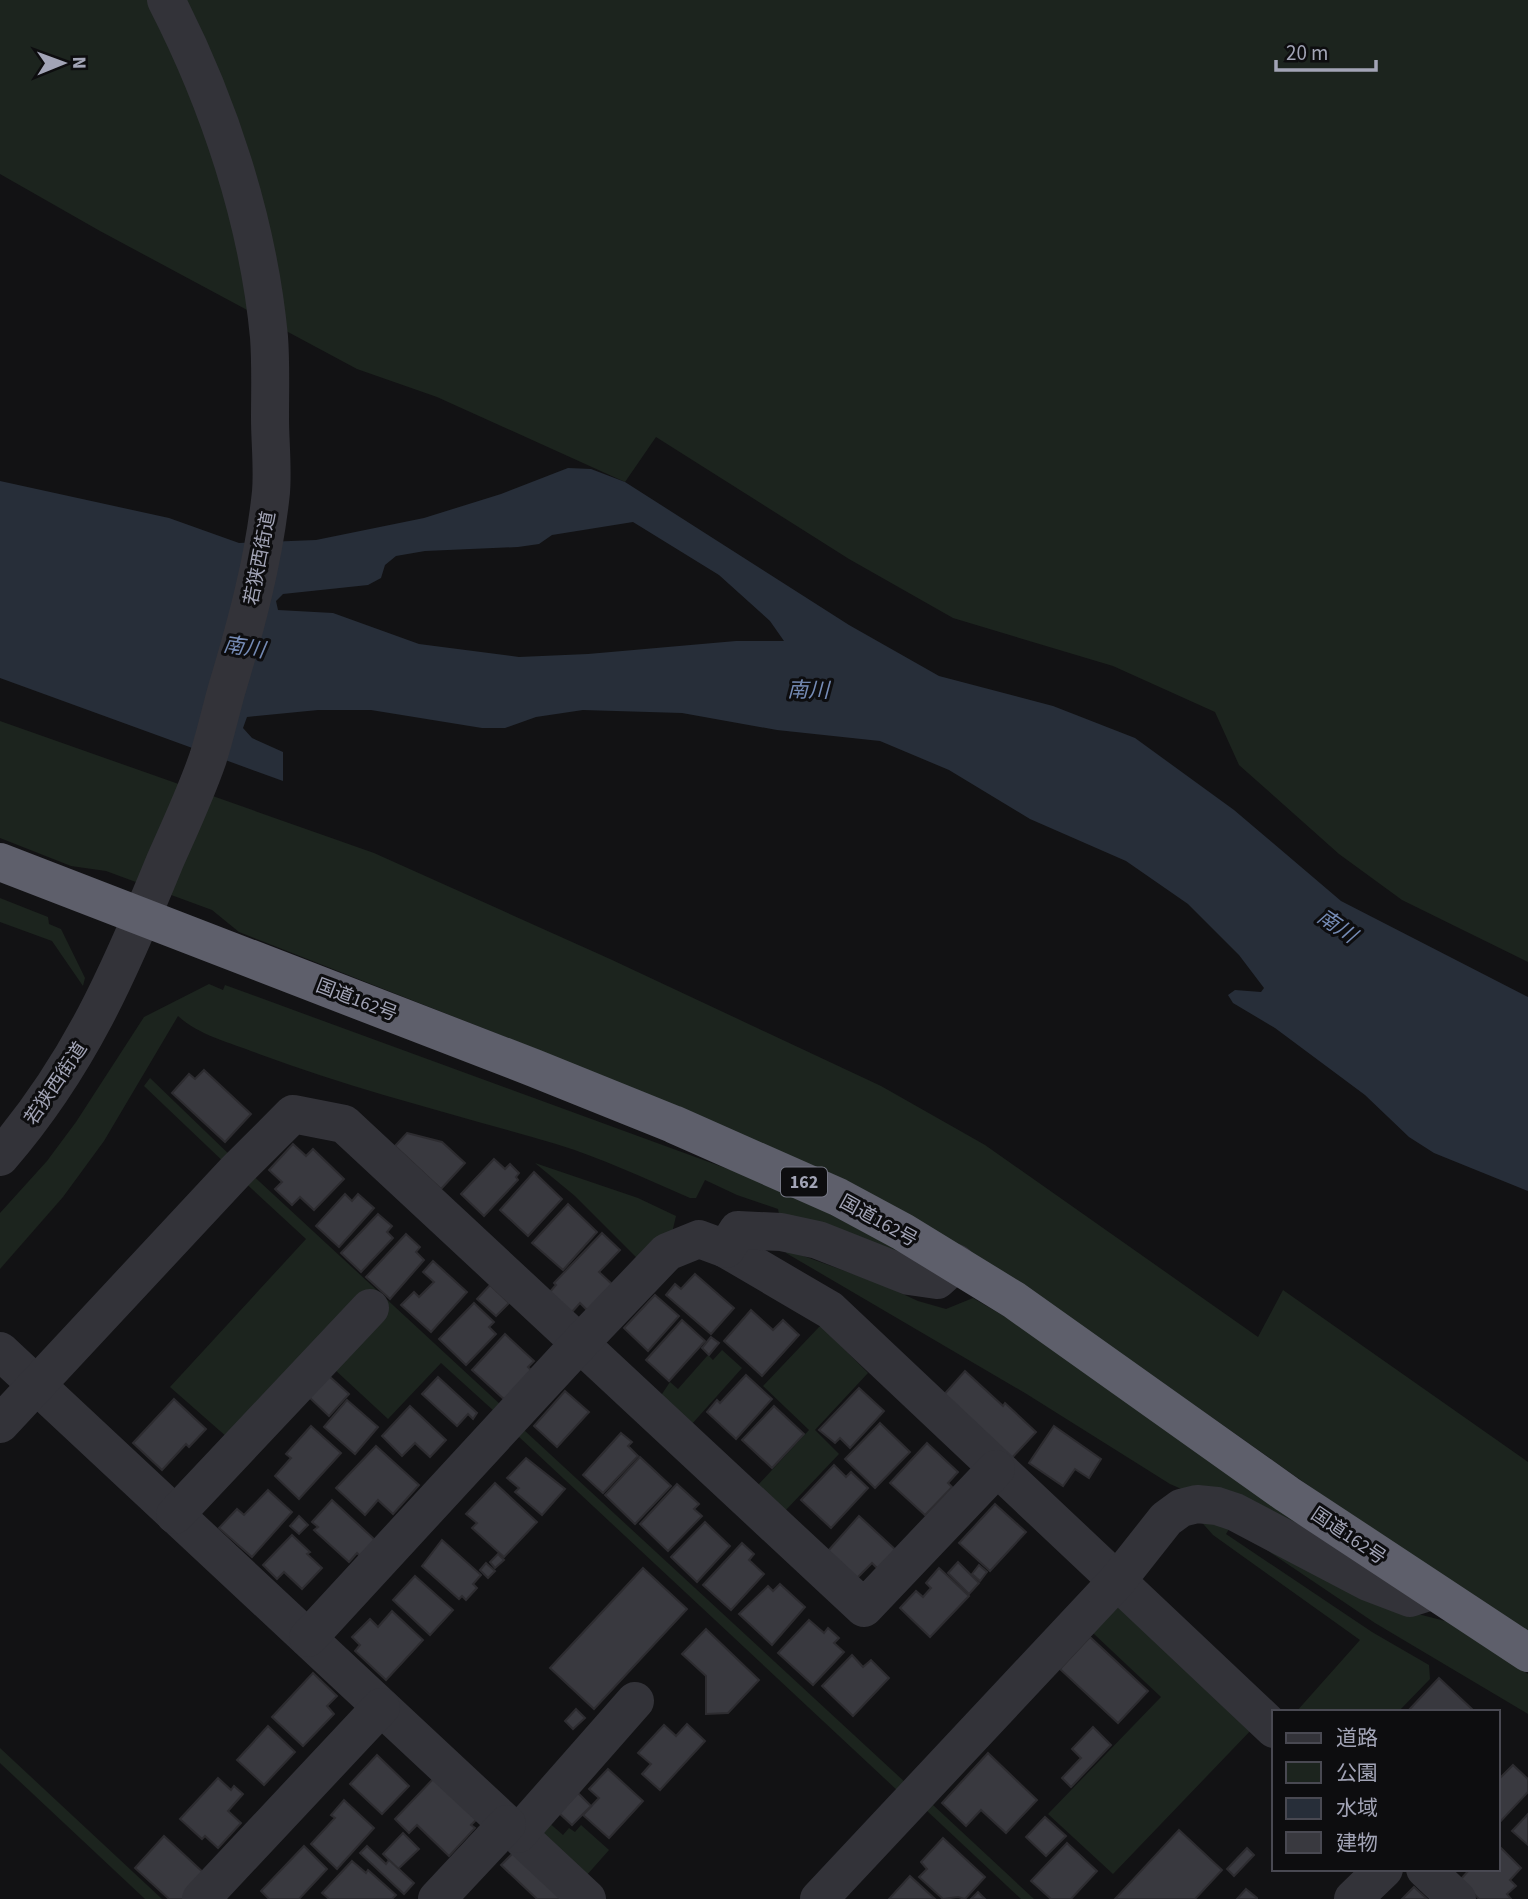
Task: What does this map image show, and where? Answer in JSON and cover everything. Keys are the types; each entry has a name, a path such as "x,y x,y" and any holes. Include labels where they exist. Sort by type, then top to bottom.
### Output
{"highway":[{"name":"国道162号","path":"0,862 148,904 265,963 673,1124 838,1197 956,1263 1068,1337 1287,1494 1528,1653"}],"street":[{"name":"若狭西街道","path":"0,1157 44,1103 100,1011 148,904 208,758 255,589 271,489 268,336 255,249 229,152 205,85 166,0"},
{"path":"0,1424 235,1172 293,1114 344,1124 864,1608 996,1469"},
{"path":"726,1248 738,1230 781,1232 818,1240 909,1276 937,1280 956,1263"},
{"path":"308,1638 667,1252 699,1239 726,1248 830,1310 1272,1726"},
{"path":"175,1515 370,1308"},
{"path":"0,1351 587,1899"},
{"path":"820,1899 1117,1581 1167,1519 1181,1508 1197,1504 1217,1506 1235,1512 1368,1582 1410,1598 1432,1591"},
{"path":"437,1899 512,1829 635,1701"},
{"path":"201,1899 381,1707"},
{"path":"1353,1899 1382,1871"},
{"path":"1426,1871 1457,1899"}],"green space":[{"path":"0,0 1528,0 1528,962 1402,900 1339,854 1239,765 1215,712 1113,666 953,618 849,559 656,437 625,482 437,397 357,369 0,174"},
{"path":"0,721 374,853 610,959 881,1086 985,1145 1258,1337 1283,1290 1528,1462 1528,1634 1444,1581 1146,1371 546,1053 239,932 212,910 106,871 71,866 0,838"},
{"path":"0,898 48,917 49,924 61,929 85,978 83,986 52,941 0,922"},
{"path":"209,984 223,990 225,985 750,1177 799,1198 921,1262 780,1219 778,1209 737,1195 705,1180 696,1198 690,1198 624,1169 556,1144 369,1091 296,1067 206,1034 178,1016 104,1141 63,1197 0,1269 0,1213 47,1161 76,1122 144,1017"},
{"path":"150,1078 235,1160 228,1166 144,1086"},
{"path":"535,1163 638,1198 676,1216 672,1233 638,1259 575,1196"},
{"path":"247,1170 501,1405 495,1412 441,1363 388,1419 333,1368 228,1438 170,1387 306,1239 240,1178"},
{"path":"787,1250 881,1284 918,1301 946,1309 973,1298 1055,1346 1387,1579 1170,1484 1025,1393 786,1253"},
{"path":"819,1327 868,1373 815,1430 839,1454 785,1511 758,1485 809,1430 763,1386"},
{"path":"722,1350 742,1368 691,1425 660,1397 670,1382 678,1389 708,1355 713,1360"},
{"path":"524,1430 907,1784 899,1792 518,1436"},
{"path":"1213,1516 1414,1613 1449,1622 1528,1674 1528,1714 1375,1623 1231,1526 1226,1534 1372,1632 1429,1665 1430,1679 1400,1710 1298,1710 1360,1640 1213,1535 1197,1517"},
{"path":"1120,1605 1253,1728 1113,1874 1048,1814 1161,1697 1093,1633"},
{"path":"0,1748 162,1899 145,1899 0,1763"},
{"path":"932,1804 1034,1899 1021,1899 926,1810"},
{"path":"547,1821 563,1835 569,1828 575,1832 581,1825 609,1850 586,1876 541,1836"}],"water":[{"name":"南川","path":"568,468 591,469 625,482 849,625 939,676 1053,706 1135,738 1234,810 1341,901 1528,997 1528,1191 1434,1153 1409,1137 1365,1095 1275,1028 1233,1003 1228,995 1235,990 1261,992 1264,988 1239,955 1188,904 1126,861 1030,819 949,770 880,741 777,730 682,713 583,710 536,717 505,728 482,728 371,710 318,710 247,717 243,728 252,738 283,752 283,781 0,678 0,481 169,518 239,543 316,540 424,518 501,494","holes":["633,522 719,575 770,621 784,641 736,641 519,657 419,644 333,613 278,610 276,601 283,594 368,585 381,578 385,565 396,556 425,551 539,544 552,535"]}],"building":[{"path":"204,1070 251,1114 225,1142 172,1093 189,1074 195,1079"},
{"path":"407,1133 442,1142 465,1163 441,1189 395,1146"},
{"path":"293,1144 306,1156 313,1149 344,1179 314,1210 300,1197 292,1205 275,1189 282,1182 269,1170"},
{"path":"494,1159 505,1169 510,1164 519,1173 516,1177 518,1180 484,1216 461,1194"},
{"path":"534,1172 562,1199 528,1236 500,1210"},
{"path":"345,1194 352,1201 358,1194 374,1208 339,1247 316,1226"},
{"path":"568,1204 597,1232 563,1270 532,1243"},
{"path":"378,1214 392,1226 387,1232 393,1238 361,1272 341,1253"},
{"path":"602,1233 620,1250 599,1272 613,1285 588,1311 580,1303 571,1313 549,1293 556,1285 554,1283"},
{"path":"406,1234 420,1247 416,1252 424,1260 390,1299 366,1277"},
{"path":"433,1261 467,1292 431,1332 401,1305 414,1292 419,1297 434,1282 423,1272"},
{"path":"695,1274 734,1308 711,1334 666,1295 675,1284 681,1289"},
{"path":"490,1285 509,1303 496,1316 477,1299"},
{"path":"655,1295 679,1316 648,1351 624,1328"},
{"path":"474,1303 494,1322 489,1327 496,1334 466,1365 439,1339"},
{"path":"751,1310 773,1330 783,1320 799,1335 762,1376 724,1341"},
{"path":"682,1320 705,1341 669,1381 646,1360"},
{"path":"505,1334 534,1361 528,1367 533,1372 506,1401 472,1370"},
{"path":"711,1337 719,1343 709,1355 702,1348"},
{"path":"965,1371 1036,1432 1009,1461 941,1398"},
{"path":"746,1375 772,1399 736,1439 707,1412 717,1400 720,1403"},
{"path":"329,1376 349,1394 329,1416 309,1397"},
{"path":"438,1377 477,1413 473,1419 468,1414 457,1426 422,1394"},
{"path":"859,1388 884,1411 850,1448 840,1438 835,1443 819,1430"},
{"path":"565,1391 589,1412 557,1447 534,1426"},
{"path":"174,1399 206,1429 189,1447 186,1444 162,1470 133,1443"},
{"path":"347,1400 378,1427 355,1454 324,1427"},
{"path":"410,1406 446,1440 430,1457 415,1443 402,1456 382,1436"},
{"path":"774,1406 804,1434 772,1468 742,1440"},
{"path":"880,1423 910,1452 875,1488 845,1459"},
{"path":"311,1426 341,1453 299,1499 275,1476 291,1458 286,1454"},
{"path":"1054,1426 1101,1459 1089,1478 1075,1469 1063,1486 1029,1463"},
{"path":"621,1433 632,1442 628,1446 638,1456 603,1493 583,1475"},
{"path":"927,1443 958,1472 948,1483 952,1487 925,1515 890,1483"},
{"path":"376,1446 419,1485 393,1514 378,1500 365,1515 336,1488"},
{"path":"640,1457 671,1486 635,1524 605,1495"},
{"path":"526,1458 565,1489 542,1515 515,1492 519,1488 507,1478"},
{"path":"834,1465 846,1477 851,1472 868,1488 831,1528 801,1500"},
{"path":"495,1483 537,1522 504,1557 472,1528 477,1523 466,1514"},
{"path":"677,1484 699,1504 694,1509 702,1516 668,1551 640,1524"},
{"path":"268,1490 292,1512 252,1557 219,1528 237,1509 244,1515"},
{"path":"332,1500 375,1540 360,1556 357,1553 349,1562 314,1530 318,1527 312,1522"},
{"path":"995,1504 1026,1532 990,1571 959,1543"},
{"path":"299,1516 308,1525 299,1534 290,1526"},
{"path":"859,1516 899,1553 881,1572 872,1563 857,1578 828,1551"},
{"path":"705,1522 730,1546 697,1582 671,1557"},
{"path":"292,1535 322,1568 302,1589 284,1572 277,1579 263,1565"},
{"path":"442,1540 481,1575 473,1584 477,1588 466,1600 462,1596 459,1599 422,1566"},
{"path":"742,1543 754,1554 749,1560 764,1574 731,1610 703,1585"},
{"path":"498,1554 504,1560 495,1568 490,1562"},
{"path":"958,1562 979,1583 969,1594 948,1573"},
{"path":"486,1563 495,1571 488,1578 480,1570"},
{"path":"979,1565 987,1572 980,1581 972,1574"},
{"path":"643,1568 687,1609 594,1709 550,1668"},
{"path":"939,1568 969,1596 930,1637 900,1608 916,1591 923,1597 931,1588 926,1583"},
{"path":"415,1576 453,1610 430,1635 393,1600"},
{"path":"780,1584 805,1607 772,1645 739,1614 768,1586 773,1591"},
{"path":"392,1611 423,1640 386,1680 355,1651 360,1645 352,1637 370,1619 378,1627"},
{"path":"809,1620 824,1633 828,1628 839,1638 834,1643 844,1652 813,1685 778,1653"},
{"path":"706,1629 759,1680 728,1713 706,1714 706,1676 682,1654"},
{"path":"1090,1637 1148,1691 1118,1723 1060,1669"},
{"path":"852,1655 863,1667 871,1660 889,1678 853,1716 822,1686"},
{"path":"313,1673 337,1696 327,1706 334,1714 303,1746 272,1717"},
{"path":"1439,1678 1473,1710 1409,1710"},
{"path":"576,1709 585,1718 573,1729 565,1721"},
{"path":"687,1724 705,1741 660,1790 642,1774 651,1764 638,1753 664,1725 676,1736"},
{"path":"268,1726 295,1752 264,1785 237,1760"},
{"path":"1093,1727 1111,1745 1071,1787 1062,1778 1081,1758 1072,1749"},
{"path":"988,1753 1037,1800 1006,1833 981,1810 966,1826 942,1803"},
{"path":"377,1755 409,1786 382,1814 350,1784"},
{"path":"1513,1765 1528,1779 1528,1792 1500,1822 1500,1778"},
{"path":"608,1769 643,1801 609,1838 583,1815 599,1798 589,1789"},
{"path":"218,1778 231,1790 234,1786 243,1794 228,1811 241,1823 218,1848 205,1836 202,1839 180,1819"},
{"path":"434,1778 477,1819 471,1825 475,1828 449,1856 417,1825 409,1833 395,1819"},
{"path":"578,1793 591,1806 572,1825 559,1813"},
{"path":"344,1800 374,1828 337,1869 311,1844 335,1818 331,1815"},
{"path":"1528,1814 1528,1845 1512,1831"},
{"path":"1045,1817 1066,1836 1046,1856 1026,1837"},
{"path":"1179,1830 1222,1870 1195,1899 1115,1899"},
{"path":"403,1833 419,1849 398,1869 383,1854"},
{"path":"164,1836 206,1875 183,1899 169,1899 135,1868"},
{"path":"943,1838 985,1877 965,1899 943,1899 919,1877 927,1869 921,1862"},
{"path":"1067,1843 1097,1871 1071,1899 1051,1899 1031,1881"},
{"path":"304,1846 327,1869 299,1899 269,1899 261,1891"},
{"path":"367,1846 386,1864 389,1860 414,1883 404,1894 360,1853"},
{"path":"1500,1847 1521,1868 1510,1880 1516,1886 1507,1894 1511,1899 1479,1899 1460,1880 1468,1871 1500,1871"},
{"path":"1247,1848 1254,1855 1234,1876 1227,1869"},
{"path":"515,1851 561,1899 537,1899 501,1865"},
{"path":"352,1861 366,1873 368,1870 396,1895 392,1899 329,1899 322,1893"},
{"path":"910,1876 935,1899 889,1899"},
{"path":"1414,1887 1427,1899 1402,1899"},
{"path":"1246,1889 1257,1898 1257,1899 1237,1899"},
{"path":"978,1892 985,1899 971,1899"}]}
